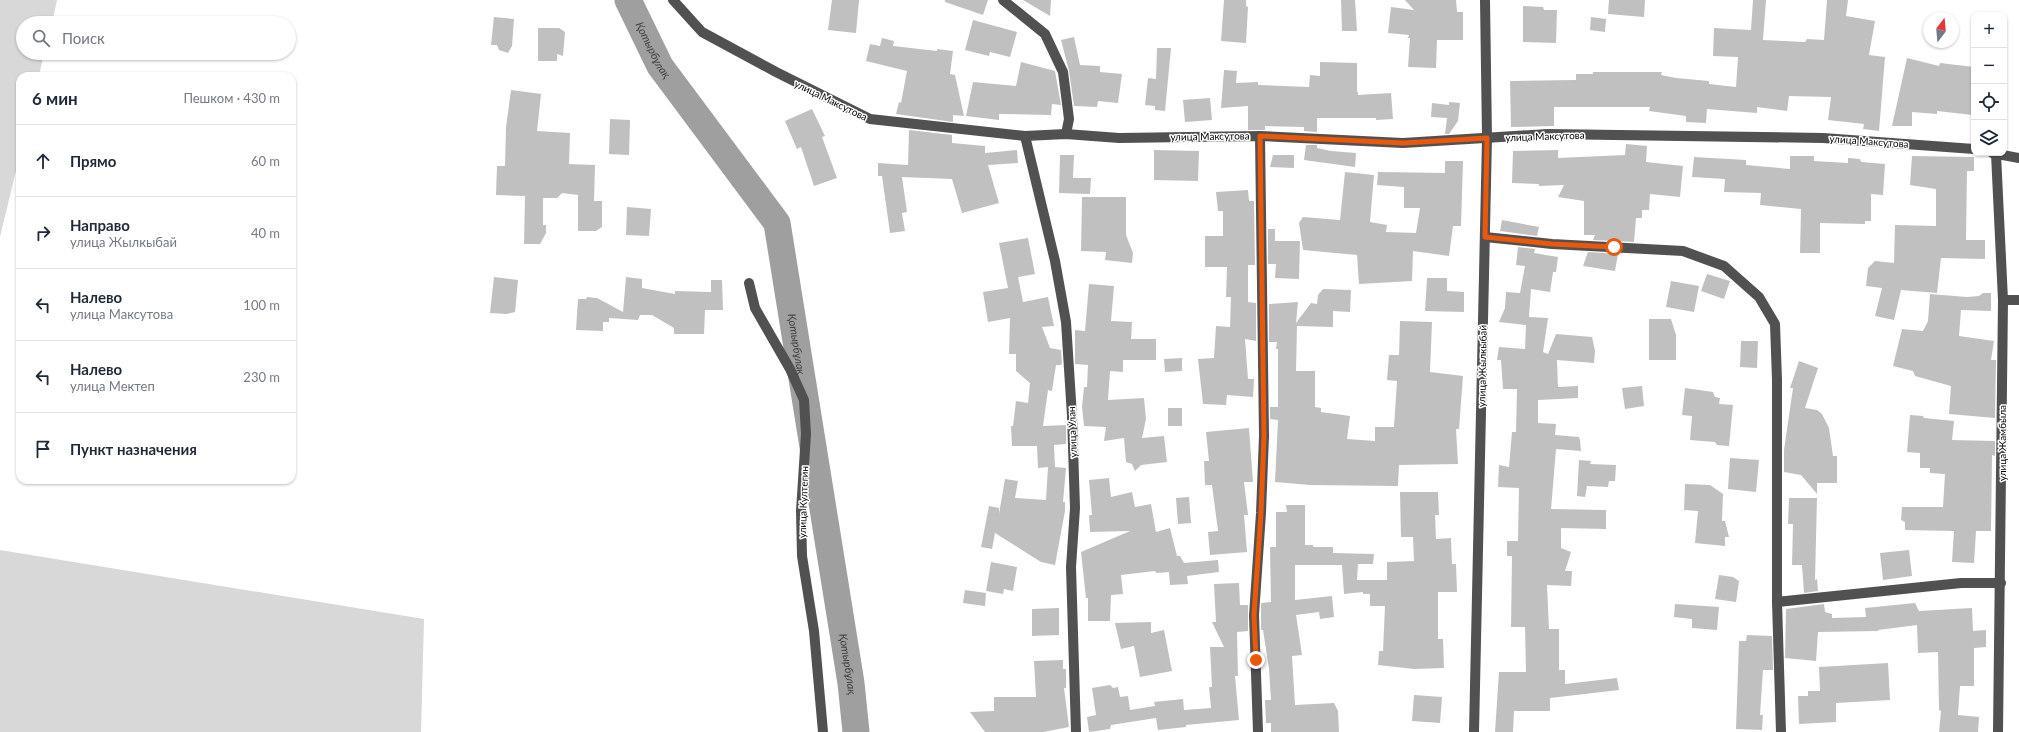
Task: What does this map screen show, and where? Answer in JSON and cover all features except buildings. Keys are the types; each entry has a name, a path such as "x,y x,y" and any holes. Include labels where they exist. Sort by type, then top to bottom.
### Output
{"street":[{"name":"улица Максутова","path":"673,0 702,32 776,72 870,119 1025,136 1066,134 1119,138 1260,136 1403,143 1548,134 1815,138 1971,149"},
{"path":"1003,0 1046,34 1063,72 1069,119 1066,134"},
{"name":"улица Жылкыбай","path":"1474,732 1487,138 1485,0"},
{"name":"улица Улан","path":"1025,136 1055,261 1066,322 1072,416 1075,508 1071,568 1076,732"},
{"path":"1258,732 1254,615 1261,513 1264,436 1260,136"},
{"name":"улица Жамбыла","path":"1994,156 2003,300 2001,583 1998,732"},
{"path":"2007,156 2019,158"},
{"path":"1485,237 1552,244 1683,251 1724,266 1759,298 1775,324 1777,380 1777,602 1781,732"},
{"name":"улица Култегин","path":"749,283 755,308 790,369 804,400 806,434 801,511 802,556 814,631 823,732"},
{"path":"2003,300 2019,300"},
{"path":"1777,602 1930,585 2001,583"}],"shaded area":[{"path":"0,0 57,0 54,16 16,16 16,60 42,60 40,72 16,72 16,171 0,237"},
{"path":"0,550 424,619 421,732 0,732"}],"waterway":[{"name":"Қотырбұлақ","path":"628,0 660,66 777,223 851,683 856,732"}],"route":[{"path":"1256,660 1254,615 1261,513 1264,436 1260,136 1403,143 1487,138 1485,237 1552,244 1614,247"}]}
